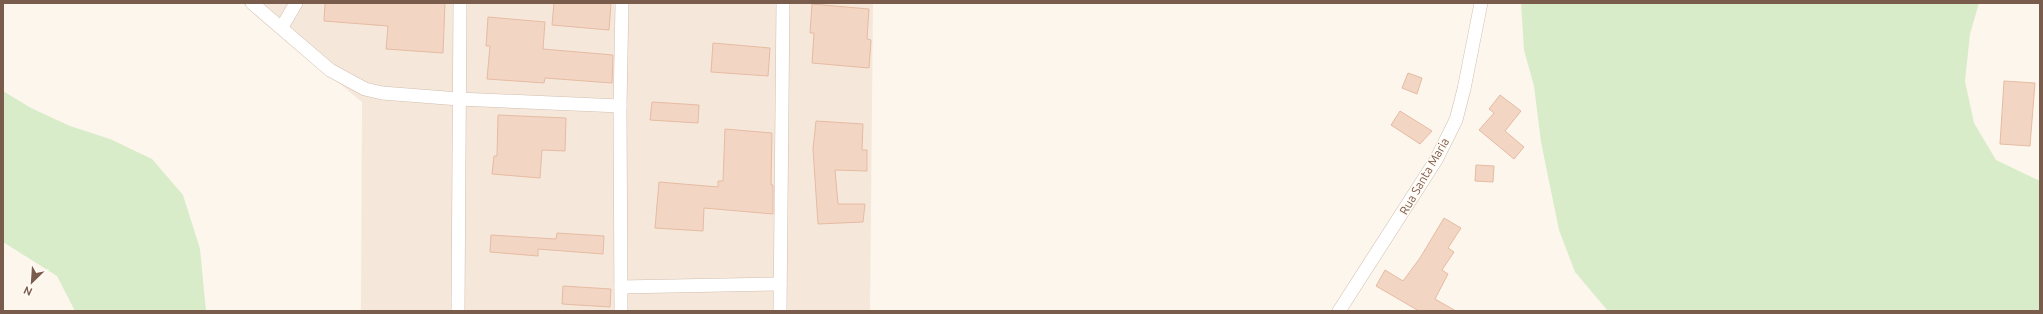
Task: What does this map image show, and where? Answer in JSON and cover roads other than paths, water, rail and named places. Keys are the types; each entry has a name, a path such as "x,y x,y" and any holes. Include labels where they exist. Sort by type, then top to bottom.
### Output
{"street":[{"path":"252,3 282,27 330,70 365,89 382,93 459,99 620,106"},
{"path":"282,27 296,3"},
{"path":"458,311 460,3"},
{"path":"621,311 620,106 622,3"},
{"path":"780,311 783,3"},
{"name":"Rua Santa Maria","path":"1339,311 1436,160 1456,120 1464,89 1481,3"},
{"path":"621,287 780,284"}]}
